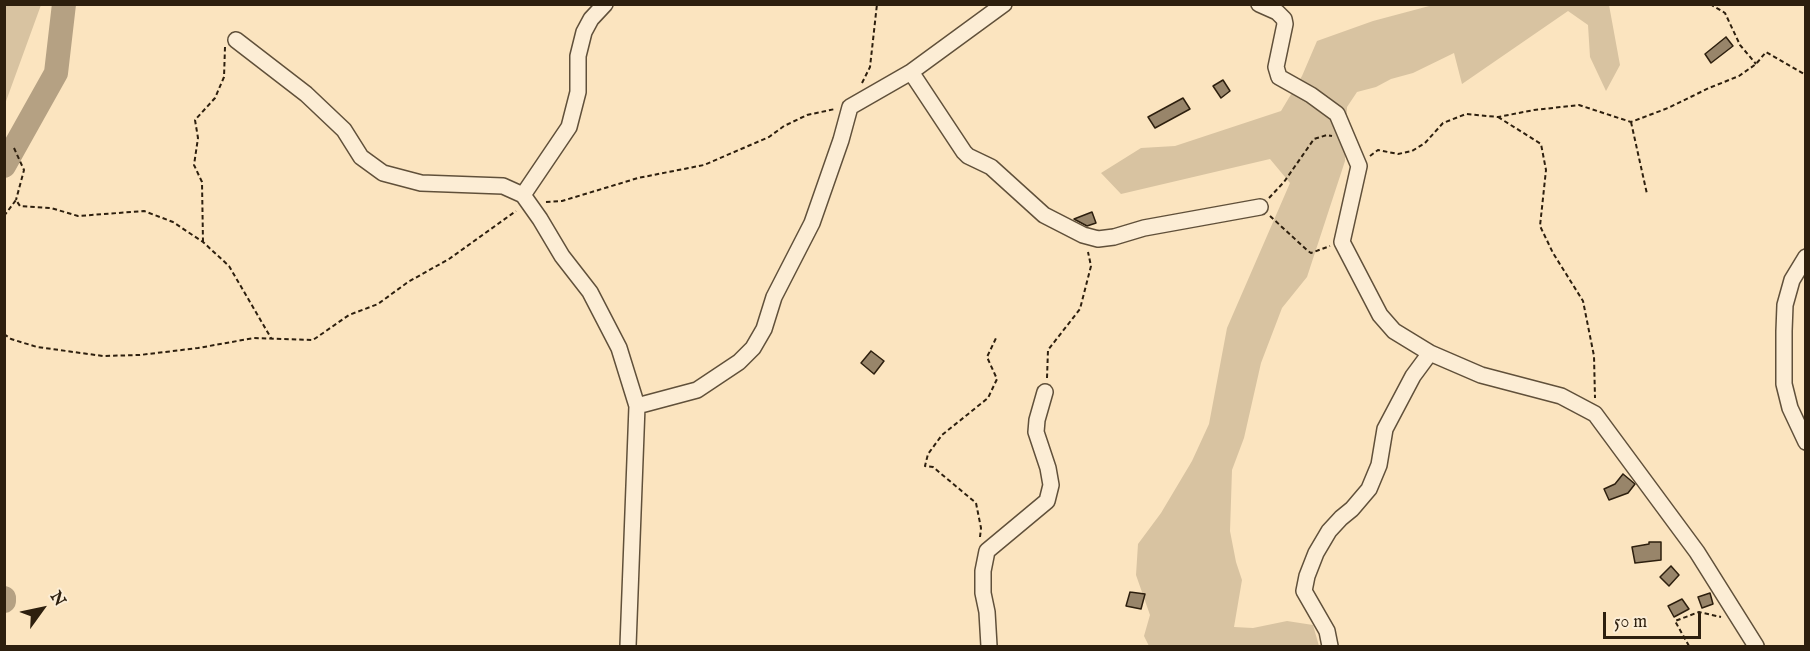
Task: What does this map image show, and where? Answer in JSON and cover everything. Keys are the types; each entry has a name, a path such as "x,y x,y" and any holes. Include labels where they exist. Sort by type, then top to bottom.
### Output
{"street":[{"path":"525,199 569,127 578,92 578,56 584,33 591,19 605,4"},
{"path":"637,406 698,390 739,362 753,348 764,329 774,297 812,223 850,107 911,72 1004,4"},
{"path":"1259,4 1284,9 1285,24 1276,67 1279,77 1334,111 1359,166 1342,242 1380,315 1394,330 1430,353 1481,375 1561,396 1595,414 1697,552 1755,646"},
{"path":"236,40 306,94 344,130 361,157 383,173 421,183 503,186 525,199 562,256 590,292 619,348 637,406 628,646"},
{"path":"911,72 956,143 968,156 991,167 1044,215 1088,236 1098,239 1114,237 1144,228 1260,207"},
{"path":"1806,256 1792,280 1785,305 1784,384 1790,408 1806,442"},
{"path":"1330,646 1327,631 1304,591 1307,576 1329,531 1369,489 1379,465 1385,429 1413,376 1430,353"},
{"path":"989,646 983,593 983,571 987,552 1047,501 1051,485 1036,432 1045,392"}],"path":[{"path":"4,333 11,339 37,347 103,356 140,355 254,338 313,340 349,315 378,304 408,282 449,259 525,199 562,201 638,178 704,165 769,137 784,126 807,115 850,107 870,67 877,4"},
{"path":"1710,4 1725,13 1740,45 1756,64"},
{"path":"203,242 201,182 194,165 198,138 195,120 215,98 224,77 227,34 236,40"},
{"path":"1359,166 1375,151 1398,154 1412,151 1425,143 1443,123 1460,115 1498,117 1579,105 1631,122 1739,76 1756,64 1766,52 1806,75"},
{"path":"1498,117 1541,144 1546,170 1540,226 1553,253 1583,301 1594,356 1595,414"},
{"path":"1631,122 1647,194"},
{"path":"1342,242 1308,251 1260,207 1284,182 1314,139 1327,135 1347,140"},
{"path":"4,216 16,200 24,170 14,148"},
{"path":"16,200 20,206 51,208 78,216 144,211 173,222 203,242 230,266 271,338"},
{"path":"1045,392 1048,350 1080,309 1091,266 1088,236"},
{"path":"987,552 980,548 981,528 976,503 933,467 925,466 928,454 942,435 988,398 998,379 987,357 997,336"},
{"path":"1689,646 1675,621 1699,612 1714,616 1736,617"}],"shaded area":[{"path":"4,5 41,5 5,104"},
{"path":"1433,5 1609,5 1620,65 1606,91 1590,57 1588,25 1568,11 1462,84 1454,53 1413,73 1357,92 1347,107 1345,161 1307,277 1282,308 1261,363 1244,438 1232,470 1230,531 1242,580 1234,627 1253,628 1287,621 1313,625 1319,646 1149,646 1144,636 1150,615 1136,575 1138,544 1161,513 1192,461 1209,424 1227,328 1290,183 1270,159 1121,194 1101,173 1141,148 1175,146 1281,111 1302,76 1317,41 1373,21"}],"building":[{"path":"1726,37 1733,46 1711,63 1705,54"},
{"path":"1223,80 1230,91 1221,98 1213,86"},
{"path":"1183,98 1190,109 1155,128 1148,117"},
{"path":"1092,212 1096,223 1087,226 1074,219"},
{"path":"871,351 884,361 874,374 861,363"},
{"path":"1623,474 1635,484 1628,493 1609,500 1604,489 1615,484"},
{"path":"1649,542 1661,542 1661,560 1635,563 1632,547 1649,544"},
{"path":"1671,566 1679,575 1669,586 1660,577"},
{"path":"1130,592 1145,594 1141,609 1126,606"},
{"path":"1710,593 1713,604 1702,608 1698,597"},
{"path":"1682,599 1689,609 1674,617 1668,606"}],"waterway":[{"path":"4,166 56,73 64,4"}]}
